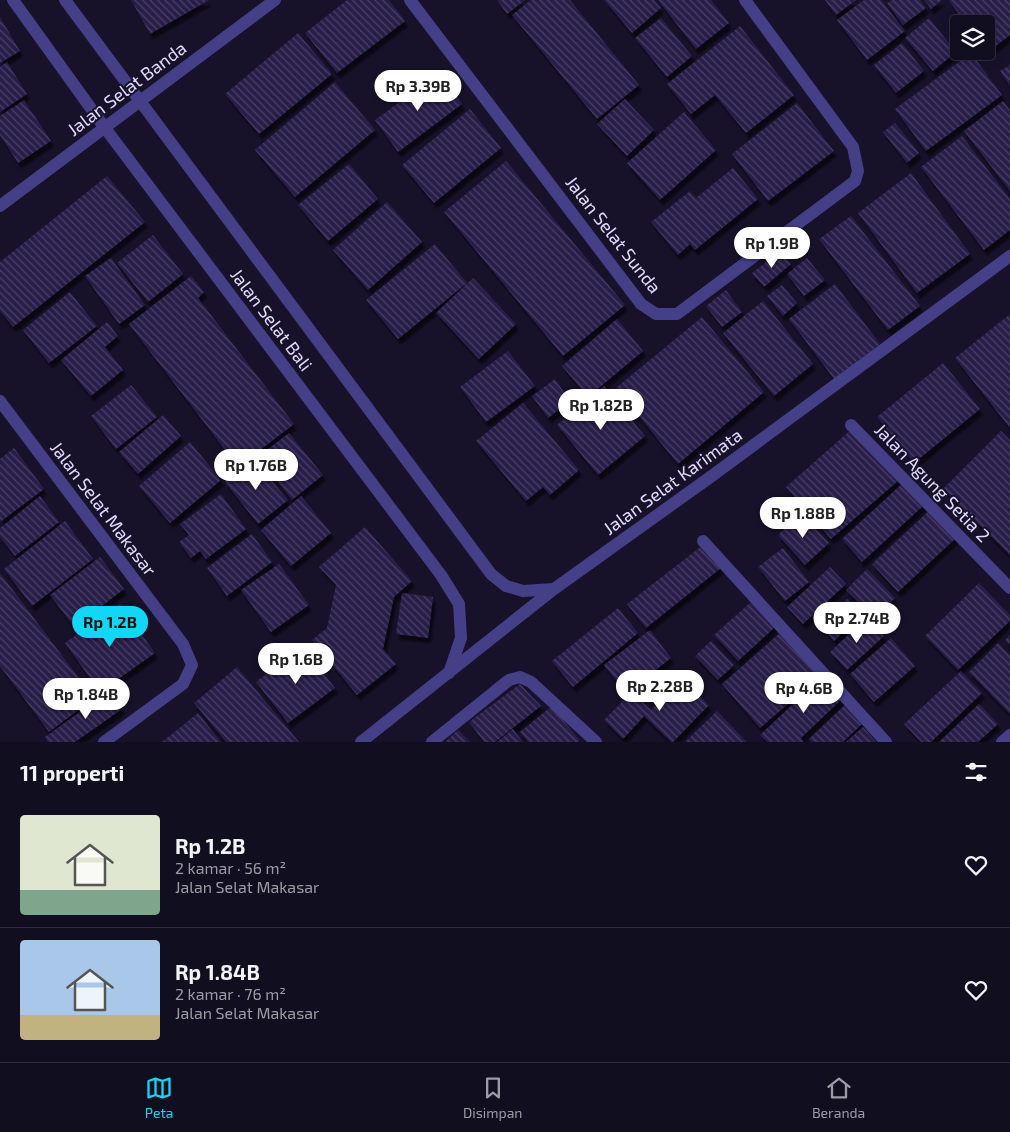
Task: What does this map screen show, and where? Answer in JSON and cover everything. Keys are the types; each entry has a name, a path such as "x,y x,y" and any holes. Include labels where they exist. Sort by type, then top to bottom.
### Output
{"street":[{"name":"Jalan Selat Bali","path":"14,0 105,128 441,575 459,604 461,638 449,673"},
{"name":"Jalan Selat Bali","path":"65,0 492,574 506,586 523,591 554,589"},
{"name":"Jalan Selat Banda","path":"0,206 275,0"},
{"name":"Jalan Selat Sunda","path":"410,0 641,304 656,314 676,314 855,181 858,171 853,147 745,0"},
{"name":"Jalan Selat Karimata","path":"361,742 554,589 717,472 1010,256"},
{"name":"Jalan Selat Makasar","path":"0,401 183,644 192,665 183,684 104,742"},
{"name":"Jalan Agung Setia 2","path":"850,425 1010,588"},
{"path":"703,541 886,742"},
{"path":"432,742 510,680 520,677 531,682 596,742"},
{"path":"1002,742 1010,735"}],"building":[{"path":"131,0 209,0 150,34"},
{"path":"347,0 389,0 405,21 337,73 305,33"},
{"path":"497,0 525,0 507,14"},
{"path":"531,0 570,0 639,85 597,119 512,15"},
{"path":"604,0 654,0 661,8 632,33"},
{"path":"658,0 711,0 729,23 696,49"},
{"path":"825,0 856,0 836,15"},
{"path":"864,0 881,0 905,31 867,60 837,20"},
{"path":"892,0 920,0 926,8 903,25 887,3"},
{"path":"924,0 942,0 931,9"},
{"path":"1010,0 1010,35 995,47 995,15 959,15 949,1"},
{"path":"0,17 20,51 0,63"},
{"path":"661,18 692,56 667,77 635,38"},
{"path":"929,18 950,44 950,57 933,71 905,38"},
{"path":"740,26 794,95 746,133 715,95 691,114 667,84"},
{"path":"298,33 332,74 259,134 225,94"},
{"path":"902,43 924,71 896,93 874,65"},
{"path":"962,60 976,60 1002,95 926,151 895,109"},
{"path":"7,62 27,94 0,112 0,67"},
{"path":"1010,65 1010,86 1000,71"},
{"path":"439,73 462,104 398,152 375,120"},
{"path":"335,82 375,130 295,197 255,150"},
{"path":"625,99 654,130 627,156 597,124"},
{"path":"24,100 51,141 18,163 0,135 0,116"},
{"path":"1003,101 1010,110 1010,191 964,131"},
{"path":"797,103 834,151 768,201 732,154"},
{"path":"470,109 501,148 434,203 402,165"},
{"path":"684,112 716,150 660,200 627,163"},
{"path":"895,123 919,153 907,163 883,132"},
{"path":"962,136 1010,199 1010,230 984,250 921,167"},
{"path":"506,161 625,305 563,356 444,212"},
{"path":"349,164 378,199 328,241 298,205"},
{"path":"733,168 758,199 695,250 690,244 678,255 651,222 690,191 696,198"},
{"path":"911,173 970,254 917,293 858,213"},
{"path":"107,176 145,222 13,327 0,311 0,262"},
{"path":"387,202 422,242 368,290 333,250"},
{"path":"851,216 920,306 888,330 819,239"},
{"path":"153,235 183,274 148,302 117,263"},
{"path":"435,244 467,283 398,339 366,300"},
{"path":"781,251 791,264 764,287 752,273"},
{"path":"111,258 145,305 119,324 85,276"},
{"path":"807,258 825,280 804,296 787,274"},
{"path":"191,276 204,292 198,298 294,424 238,467 129,324"},
{"path":"473,278 516,324 479,359 436,313"},
{"path":"835,284 880,344 834,379 789,319"},
{"path":"782,285 797,303 783,316 767,296"},
{"path":"726,290 742,312 722,327 706,306"},
{"path":"70,292 97,326 49,363 23,330"},
{"path":"763,301 813,364 774,396 723,333"},
{"path":"1010,314 1010,428 955,358"},
{"path":"702,317 764,392 678,464 616,388"},
{"path":"617,319 643,351 588,397 562,366"},
{"path":"107,322 118,336 105,347 123,370 91,396 61,360"},
{"path":"508,351 535,386 486,422 460,387"},
{"path":"943,363 980,409 914,463 877,417"},
{"path":"555,379 570,401 548,418 532,396"},
{"path":"131,385 157,417 116,449 91,416"},
{"path":"604,386 645,436 598,475 557,425"},
{"path":"523,403 579,470 550,495 543,487 526,501 476,441"},
{"path":"163,415 181,436 138,474 119,452"},
{"path":"853,428 899,480 831,539 786,487"},
{"path":"1001,431 1010,440 1010,555 943,489"},
{"path":"289,433 323,475 292,500 258,457"},
{"path":"190,442 221,480 170,523 139,486"},
{"path":"14,448 44,489 0,522 0,459"},
{"path":"254,459 288,500 258,524 225,482"},
{"path":"903,483 924,505 862,562 842,539"},
{"path":"221,494 246,529 206,559 200,551 191,558 179,542 189,535 180,524"},
{"path":"40,496 59,522 15,556 0,537 0,528"},
{"path":"301,496 331,533 291,566 261,530"},
{"path":"931,509 957,537 898,592 872,564"},
{"path":"801,513 829,543 805,565 778,535"},
{"path":"65,521 93,559 32,606 4,569"},
{"path":"365,527 412,581 394,597 383,649 396,664 357,695 312,640 327,628 336,585 319,567"},
{"path":"252,534 272,562 227,596 207,568"},
{"path":"703,545 721,568 646,628 627,604"},
{"path":"783,548 809,582 785,601 758,567"},
{"path":"100,557 124,589 74,627 50,595"},
{"path":"279,564 309,605 271,632 241,590"},
{"path":"830,567 846,584 803,624 787,607"},
{"path":"867,569 895,598 874,618 846,590"},
{"path":"0,573 94,698 49,732 0,666"},
{"path":"979,583 1010,615 1010,621 958,670 925,636"},
{"path":"402,593 433,597 428,638 396,634"},
{"path":"847,599 862,615 834,641 819,624"},
{"path":"752,601 775,627 738,661 714,635"},
{"path":"120,604 155,653 100,692 65,643"},
{"path":"618,608 638,633 573,687 552,661"},
{"path":"866,618 884,636 847,670 830,652"},
{"path":"650,630 671,658 626,693 604,665"},
{"path":"780,633 819,677 760,728 722,684"},
{"path":"1010,635 1010,645 1005,640"},
{"path":"891,638 915,666 874,702 850,674"},
{"path":"711,641 734,665 718,680 695,656"},
{"path":"998,643 1010,655 1010,714 969,672"},
{"path":"303,646 335,688 288,723 256,682"},
{"path":"237,667 299,742 226,742 194,703"},
{"path":"961,671 982,693 931,742 921,742 904,724"},
{"path":"823,676 843,698 801,738 804,742 767,742 760,735"},
{"path":"682,679 709,705 673,742 644,716 623,739 604,720 632,692 651,710"},
{"path":"520,684 541,706 495,742 484,742 469,722"},
{"path":"109,691 122,709 75,742 48,742 45,737"},
{"path":"846,704 863,723 843,742 812,742 809,739"},
{"path":"979,704 998,724 978,742 939,742"},
{"path":"552,706 580,741 528,742 520,732"},
{"path":"717,711 747,742 685,742"},
{"path":"198,713 221,742 162,742"},
{"path":"863,727 876,742 846,742"},
{"path":"513,729 523,742 497,742"},
{"path":"458,730 470,742 445,742"}]}
